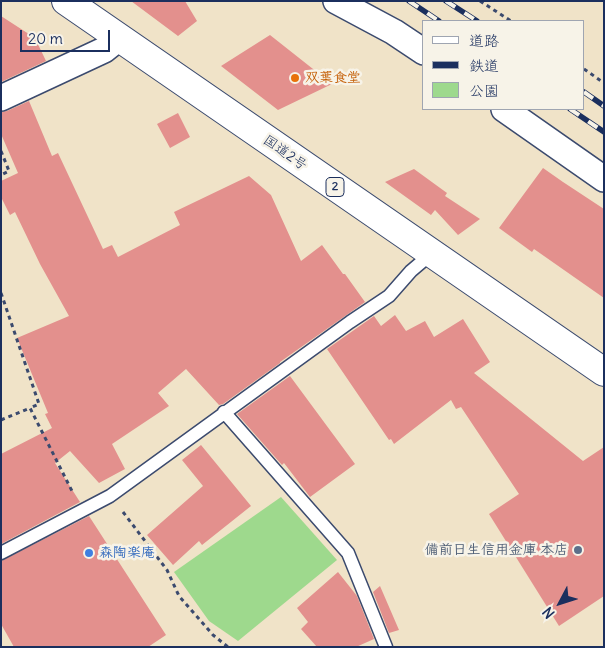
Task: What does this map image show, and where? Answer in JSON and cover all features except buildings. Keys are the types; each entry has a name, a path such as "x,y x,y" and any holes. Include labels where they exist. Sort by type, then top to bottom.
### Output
{"highway":[{"name":"国道2号","path":"66,1 604,372"}],"street":[{"path":"336,1 394,32 422,51"},
{"path":"1,98 104,50 119,38"},
{"path":"505,110 604,179"}],"lane":[{"path":"1,553 110,496 224,412 389,296 411,271 431,254"},
{"path":"224,412 348,553 386,647"}],"path":[{"path":"480,1 509,20"},
{"path":"585,70 604,83"},
{"path":"1,151 10,171 1,175"},
{"path":"1,293 39,404 1,420"},
{"path":"30,408 82,512"},
{"path":"110,496 167,570 179,596 213,635 228,647"}],"green space":[{"path":"281,497 337,560 238,641 209,621 174,572"}],"railway":[{"path":"409,1 438,20"},
{"path":"446,1 475,20"},
{"path":"585,93 604,106"},
{"path":"571,110 604,132"}],"place":[{"name":"双葉食堂","path":"295,78"},
{"name":"備前日生信用金庫 本店","path":"578,550"},
{"name":"森陶楽庵","path":"89,553"}]}
